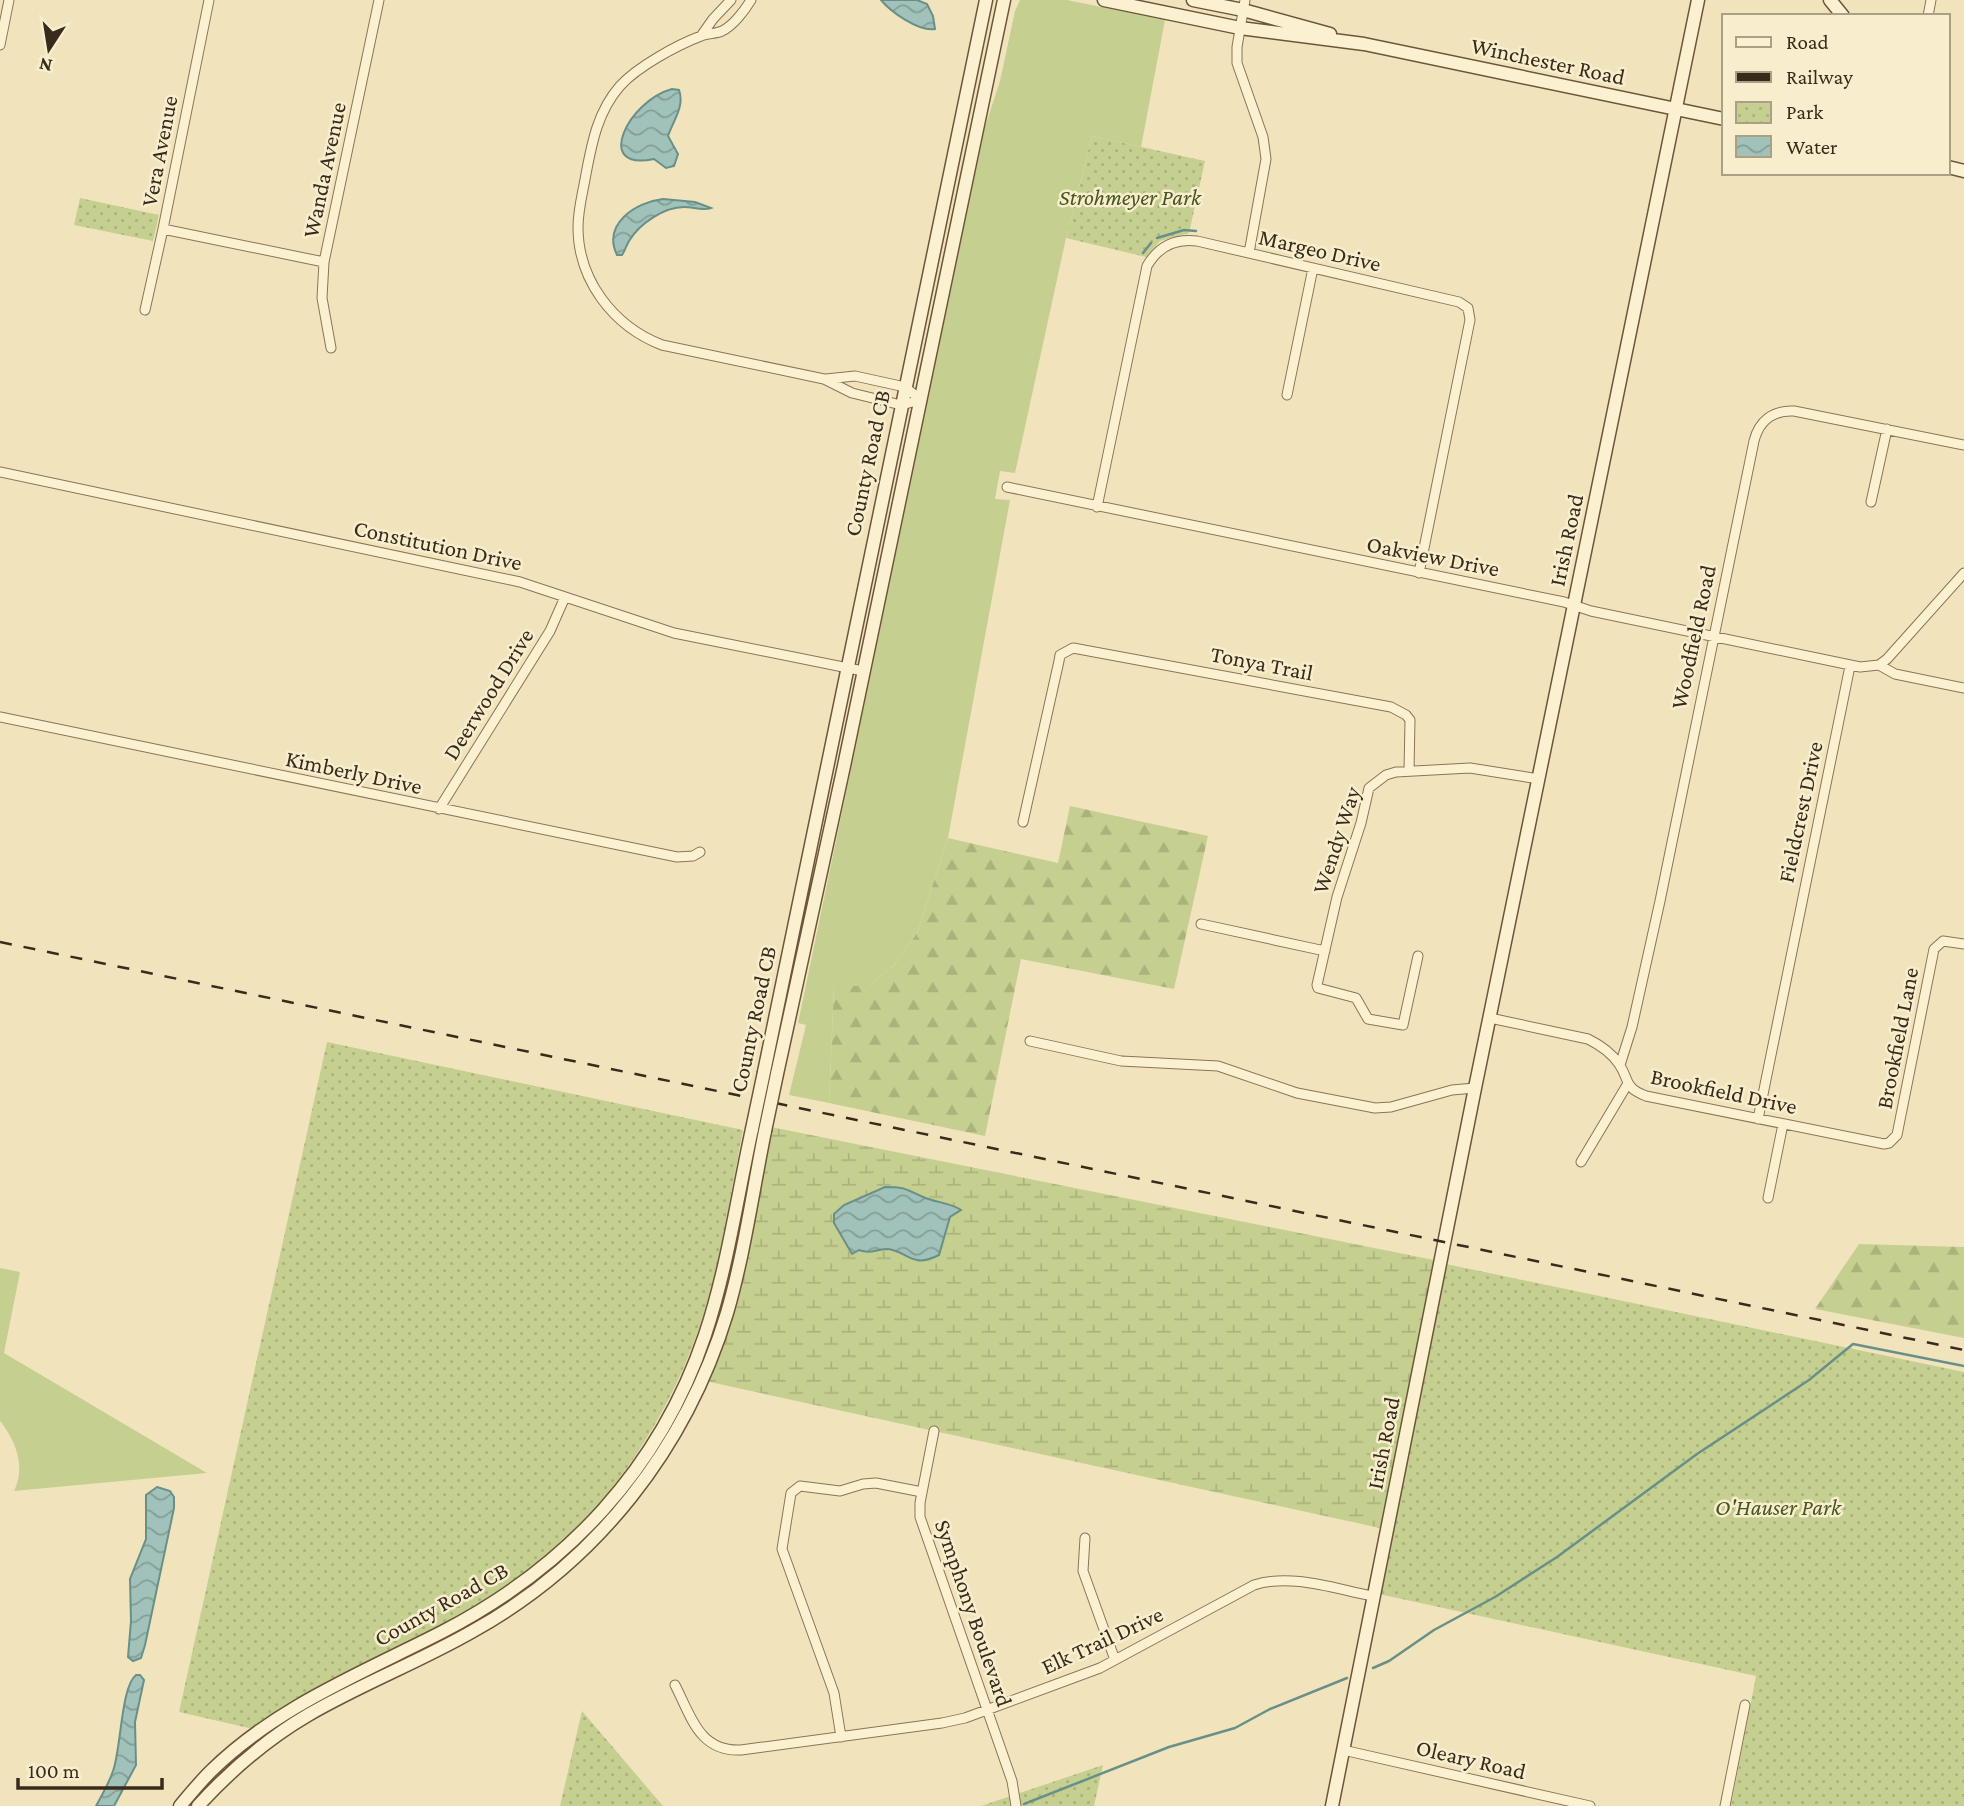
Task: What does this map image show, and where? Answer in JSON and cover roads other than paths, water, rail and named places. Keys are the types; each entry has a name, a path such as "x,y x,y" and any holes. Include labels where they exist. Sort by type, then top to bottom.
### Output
{"main road":[{"name":"County Road CB","path":"770,1073 846,668 986,0"},
{"name":"County Road CB","path":"198,1806 253,1754 308,1715 473,1632 503,1614 562,1570 616,1518 668,1444 708,1367 727,1310 770,1073 863,671 1004,0"},
{"name":"Winchester Road","path":"1104,0 1240,28 1364,44 1722,119"},
{"name":"Winchester Road","path":"1193,0 1244,5 1364,44"},
{"name":"Irish Road","path":"1332,1806 1475,1087 1698,0"},
{"path":"1830,0 1841,14"},
{"name":"County Road CB","path":"180,1806 212,1769 271,1723 337,1684 470,1617 498,1600 576,1540 604,1510 646,1455 695,1363 714,1304 758,1130"}],"street":[{"path":"0,45 9,0"},
{"name":"Vera Avenue","path":"145,310 209,0"},
{"name":"Wanda Avenue","path":"331,348 322,298 324,262 379,0"},
{"path":"701,36 731,0"},
{"path":"751,0 724,31 701,36 648,64 631,75 609,100 593,141 579,210 579,245 583,262 605,305 619,320 648,340 695,353 824,379 852,393 901,405 921,400"},
{"path":"1244,5 1237,63 1263,136 1266,159 1249,253"},
{"path":"163,229 324,262"},
{"name":"Margeo Drive","path":"1097,508 1145,272 1150,261 1165,246 1189,240 1465,304 1471,315 1419,573"},
{"path":"1287,396 1313,268"},
{"path":"824,379 855,376 905,387 921,400"},
{"name":"Woodfield Road","path":"1620,1065 1632,1027 1660,901 1759,426 1770,416 1785,411 1964,445"},
{"path":"1871,502 1887,429"},
{"name":"Constitution Drive","path":"0,472 520,582 674,633 863,671"},
{"name":"Oakview Drive","path":"1007,487 1850,666"},
{"path":"1850,666 1869,668 1880,665 1896,651 1964,573"},
{"name":"Deerwood Drive","path":"439,809 550,631 565,597"},
{"name":"Tonya Trail","path":"1023,822 1060,655 1065,651 1080,648 1391,707 1410,720 1409,771"},
{"path":"1880,665 1895,674 1964,688"},
{"name":"Fieldcrest Drive","path":"1758,1119 1850,666"},
{"name":"Kimberly Drive","path":"0,718 677,858 693,856 700,852"},
{"name":"Wendy Way","path":"1418,956 1403,1025 1367,1019 1356,998 1318,988 1337,897 1361,823 1368,788 1386,775 1409,771 1470,768 1539,779"},
{"path":"1201,924 1325,951"},
{"name":"Brookfield Lane","path":"1892,1141 1898,1133 1934,949 1939,943 1948,941 1964,944"},
{"name":"Brookfield Drive","path":"1490,1018 1588,1039 1605,1049 1620,1065 1627,1085 1646,1096 1884,1144 1892,1141"},
{"path":"1030,1041 1121,1061 1218,1066 1297,1093 1375,1108 1391,1107 1452,1090 1475,1087"},
{"path":"1581,1162 1627,1085"},
{"path":"1768,1198 1783,1124"},
{"name":"Symphony Boulevard","path":"934,1431 919,1510 921,1523 1012,1782 1016,1806"},
{"path":"841,1737 834,1693 782,1549 790,1499 795,1489 805,1486 840,1491 869,1483 922,1492"},
{"path":"1085,1538 1083,1571 1115,1660"},
{"name":"Elk Trail Drive","path":"675,1685 697,1729 709,1742 724,1749 741,1750 954,1721 1115,1660 1261,1583 1289,1580 1373,1597"},
{"path":"1725,1806 1745,1705"},
{"name":"Oleary Road","path":"1343,1750 1590,1806"}],"water":[{"path":"881,0 917,0 927,4 935,29 914,24 891,10"},
{"path":"672,89 679,90 681,102 668,136 678,154 674,166 666,168 654,159 635,160 625,155 621,146 631,120 656,96"},
{"path":"663,199 695,202 711,208 684,207 660,213 639,229 622,255 617,255 614,234 624,216 642,205"},
{"path":"885,1187 905,1189 961,1210 950,1217 939,1255 920,1260 891,1249 869,1252 859,1250 852,1254 834,1223 834,1214 844,1205"},
{"path":"157,1487 170,1491 174,1497 174,1508 145,1645 141,1658 133,1661 128,1657 130,1579 146,1539 146,1495"},
{"path":"136,1675 140,1675 144,1680 135,1722 136,1765 114,1806 96,1806 113,1771 127,1692"}],"waterway":[{"path":"1157,238 1184,230 1196,231"},
{"path":"1143,253 1151,243"},
{"path":"1373,1668 1389,1661 1434,1630 1495,1597 1557,1557 1697,1454 1809,1380 1853,1344 1964,1366"},
{"path":"1024,1804 1169,1747 1235,1728 1270,1709 1347,1678"}],"railway":[{"path":"0,942 1964,1350"}],"park label":[{"name":"Strohmeyer Park","path":"1130,197"},
{"name":"O'Hauser Park","path":"1778,1507"}]}
